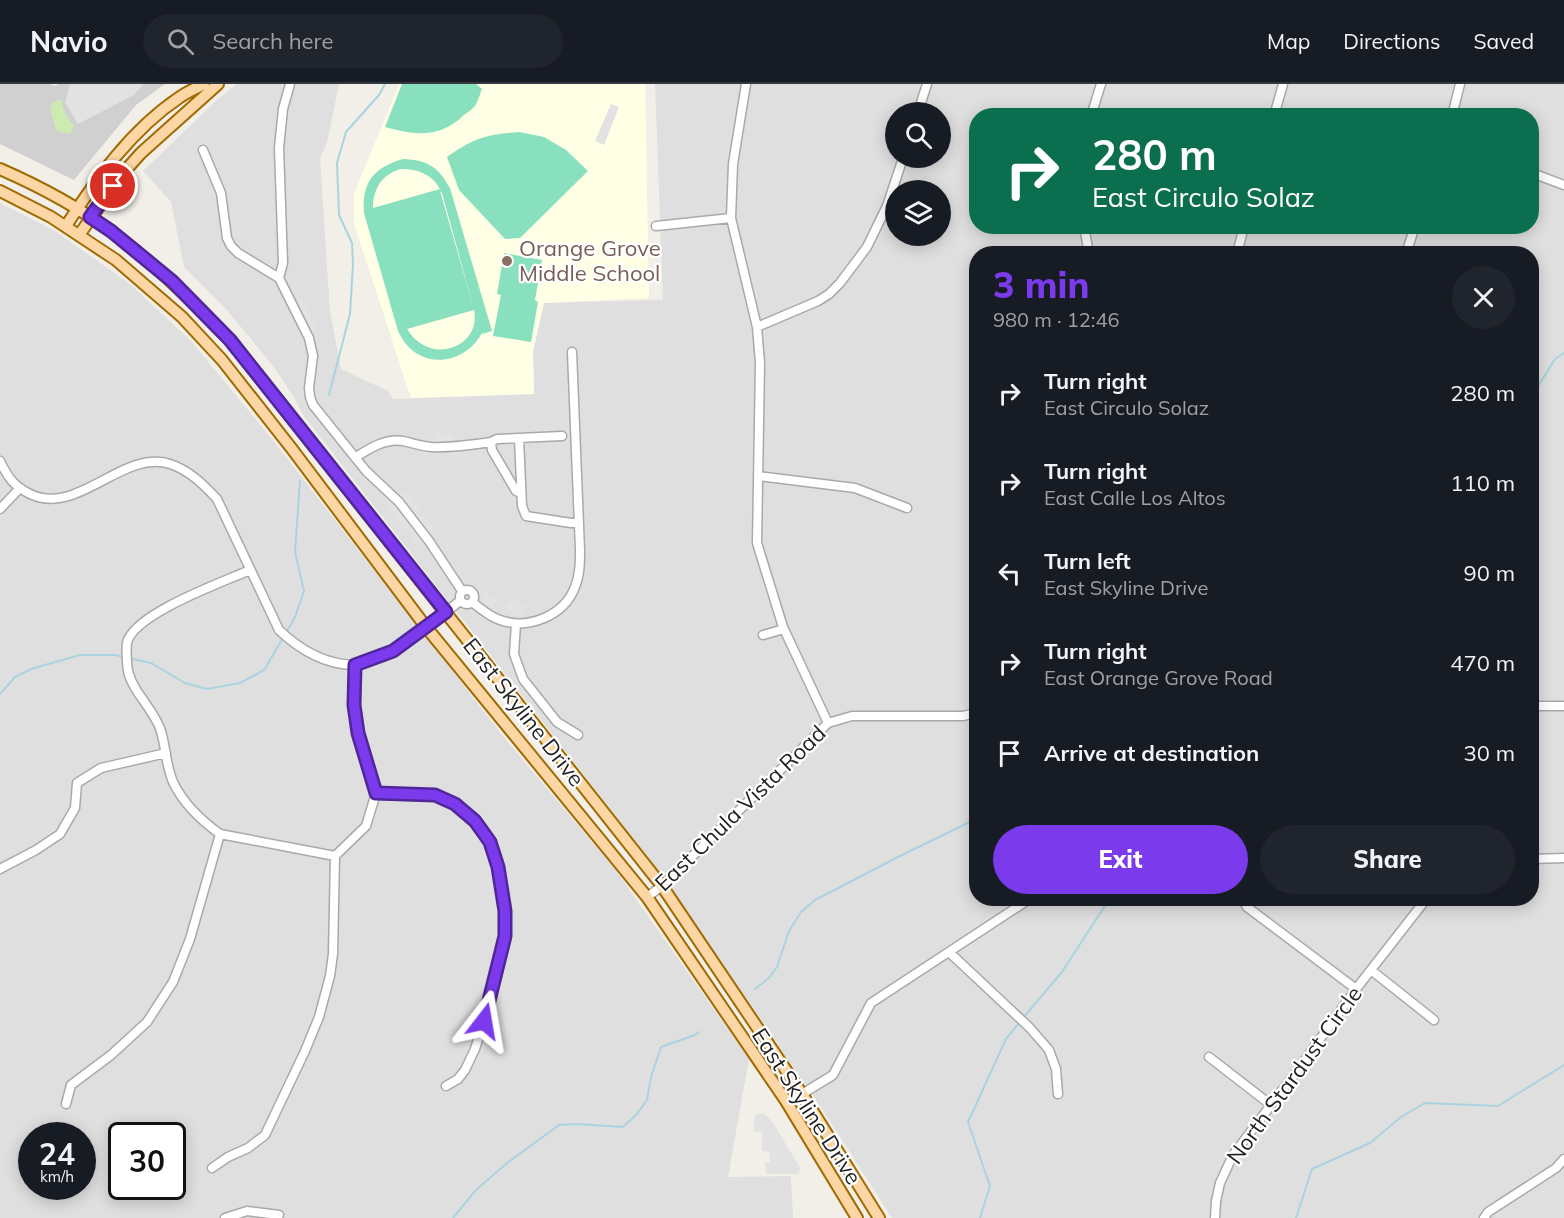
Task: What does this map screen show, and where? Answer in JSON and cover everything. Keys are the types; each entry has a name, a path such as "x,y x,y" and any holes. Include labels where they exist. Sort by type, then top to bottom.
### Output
{"main road":[{"path":"66,226 112,160 144,126 180,96 204,84"},
{"path":"79,235 123,173 141,153 218,84"},
{"name":"East Skyline Drive","path":"0,169 29,182 111,231 172,281 230,340 662,886 802,1094 879,1218"},
{"name":"East Skyline Drive","path":"0,191 66,226 116,260 182,317 222,360 426,627 647,897 786,1101 857,1218"}],"street":[{"path":"279,278 284,263 279,148 283,109 290,84"},
{"path":"746,84 733,164 731,218 757,327 760,363 757,543 784,629 828,723"},
{"path":"921,102 927,84"},
{"path":"1094,108 1101,84"},
{"path":"1276,108 1283,84"},
{"path":"1454,108 1460,84"},
{"path":"203,150 221,194 225,230 231,246 238,253 279,278 309,338 313,356 309,388 313,405 366,471 399,502 429,541 462,591"},
{"path":"757,327 818,301 840,284 867,247 888,206 900,168"},
{"path":"1539,176 1564,185"},
{"path":"656,226 731,218"},
{"path":"472,602 499,620 516,624 527,623 542,619 560,608 571,596 576,586 579,572 579,523 572,352"},
{"path":"356,457 388,441 400,440 427,447 445,447 491,442 497,439 562,436"},
{"path":"519,438 522,506 526,516 579,523"},
{"path":"491,442 492,450 516,491 521,493"},
{"path":"0,461 6,475 19,489 36,497 50,499 70,496 129,467 149,462 168,463 183,470 203,483 217,500 279,630 290,641 326,661 355,665 393,651 460,601"},
{"path":"758,476 855,488 907,507"},
{"path":"0,509 19,489"},
{"path":"250,570 162,609 137,626 127,642 128,670 134,685 160,728 174,783 187,803 207,825 220,834 335,856"},
{"path":"460,601 462,591"},
{"path":"460,601 466,605 474,598 471,591 462,591"},
{"path":"516,624 514,654 523,679 557,722 578,735"},
{"path":"763,635 784,629"},
{"path":"212,1168 228,1157 248,1148 265,1135 319,1017 330,976 333,954 335,856 366,826 376,793 358,733 354,705 355,665"},
{"path":"1539,706 1564,706"},
{"name":"East Chula Vista Road","path":"647,897 662,886 828,723 852,716 969,715"},
{"path":"0,869 60,834 75,808 77,783 101,768 166,753"},
{"path":"376,793 435,795 455,804 475,821 490,842 498,867 505,911 505,936 475,1049 465,1070 458,1079 447,1086"},
{"path":"66,1104 71,1085 111,1055 147,1022 173,982 190,939 220,834"},
{"path":"1539,859 1564,858"},
{"path":"786,1101 833,1075 871,1003 1019,906"},
{"path":"1246,906 1356,989"},
{"name":"North Stardust Circle","path":"1215,1218 1220,1183 1233,1155 1421,906"},
{"path":"949,952 1030,1028 1049,1050 1056,1069 1058,1094"},
{"name":"North Stardust Circle","path":"1371,970 1434,1020"},
{"path":"1209,1057 1271,1105"},
{"path":"1484,1218 1488,1212 1556,1168 1564,1159"},
{"path":"225,1218 247,1210 279,1215"}],"shaded area":[{"path":"0,84 50,84 55,86 59,84 165,84 136,105 74,180 0,144"},
{"path":"70,84 143,84 134,95 78,124 65,102"},
{"path":"237,84 339,84 327,143 320,158 330,311 341,369 388,391 393,399 534,394 533,352 541,303 663,300 655,84 1564,84 1564,1218 892,1218 824,1112 662,875 303,415 293,395 273,366 227,310 184,267 171,202 143,171 218,99"},
{"name":"Orange Grove Middle School","path":"399,84 645,84 649,298 544,303 533,352 534,394 411,398 354,224 354,194"},
{"path":"611,104 619,107 604,145 595,141"},
{"path":"0,203 55,231 130,284 191,341 272,439 506,740 614,868 749,1059 728,1177 791,1176 793,1218 0,1218"},
{"path":"301,298 317,329 311,332 295,301"},
{"path":"434,434 453,434 454,439 466,439 466,454 422,455 422,442 434,442"},
{"path":"405,490 420,509 415,513 420,518 424,515 434,528 416,542 387,505"},
{"path":"486,592 506,606 512,598 527,608 520,618 497,602 491,609 480,601"},
{"path":"764,1113 773,1123 801,1169 798,1174 766,1174 765,1163 770,1162 771,1152 762,1151 762,1131 753,1132 755,1115"}],"green space":[{"path":"402,84 476,84 482,89 475,106 455,123 436,131 417,133 385,127"},
{"path":"62,100 65,114 74,125 70,134 56,130 50,108"},
{"path":"519,132 544,137 566,150 588,171 520,238 505,239 459,190 447,157 481,138"},
{"path":"403,159 426,163 441,175 450,188 492,331 482,333 469,348 453,358 434,360 416,353 403,340 398,331 364,213 365,193 372,178 384,167","holes":["401,169 424,173 440,189 373,208 373,201 380,183 394,171","440,191 442,193 474,309","474,310 474,323 470,334 452,348 428,347 417,341 407,329"]},
{"path":"504,253 542,260 531,342 493,336 501,295 497,294"}],"waterway":[{"path":"329,395 350,314 353,264 352,243 339,215 337,163 346,132 379,95 385,84"},
{"path":"1539,385 1555,359 1564,353"},
{"path":"286,633 295,617 304,591 295,552 300,481"},
{"path":"129,658 151,663 185,683 207,689 240,683 264,670 283,638"},
{"path":"0,694 15,677 31,669 80,655 123,657"},
{"path":"755,989 769,978 777,967 789,931 801,912 815,900 969,822"},
{"path":"1023,1018 1062,972 1105,906"},
{"path":"980,1218 990,1186 968,1122 1006,1039 1019,1023"},
{"path":"453,1218 476,1190 507,1163 559,1125 623,1127 647,1100 651,1077 661,1047 699,1032"},
{"path":"1296,1218 1312,1169 1370,1143 1401,1117 1425,1103 1498,1106 1564,1065"}],"place":[{"name":"Orange Grove Middle School","path":"507,261"}],"route":[{"path":"113,186 90,217 138,252 172,281 230,340 446,612 393,651 355,665 354,705 358,733 376,793 435,795 455,804 475,821 490,842 498,867 505,911 505,936 484,1021"}]}
